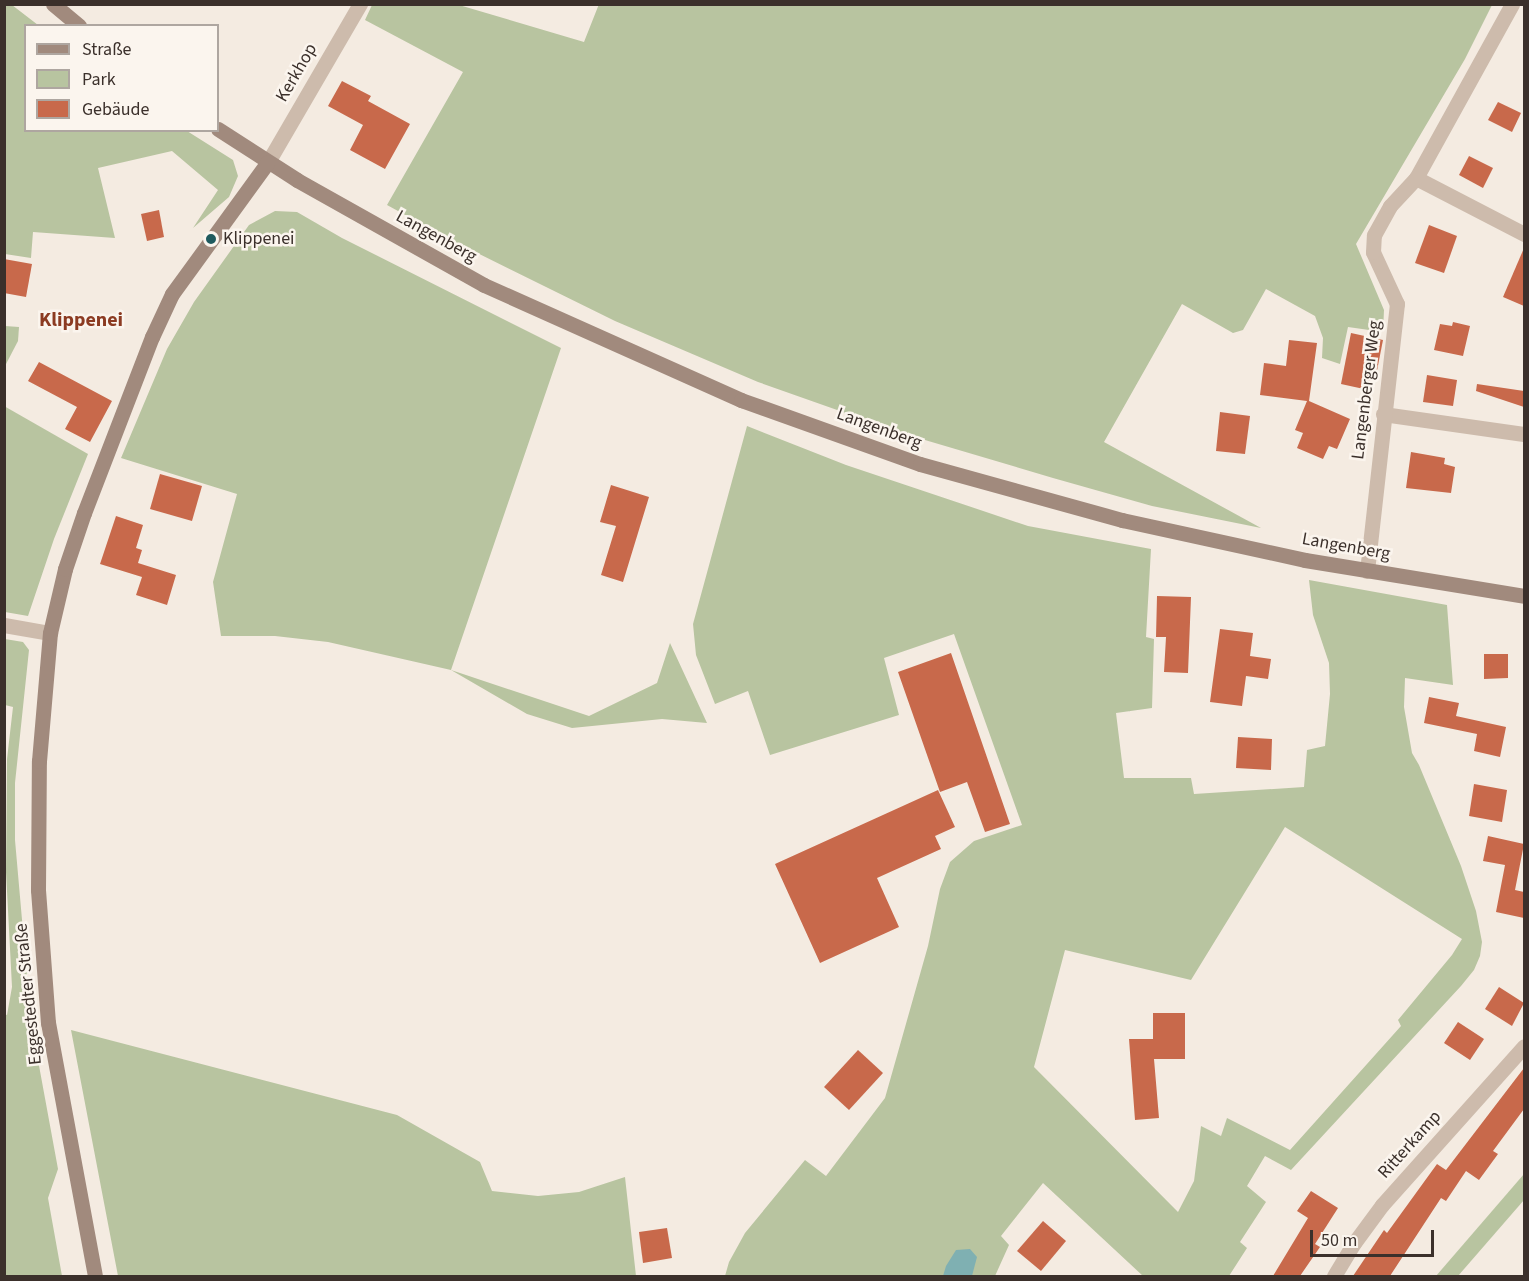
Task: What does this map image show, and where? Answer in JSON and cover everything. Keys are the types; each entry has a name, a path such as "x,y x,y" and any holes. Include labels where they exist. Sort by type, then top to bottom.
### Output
{"main road":[{"path":"53,4 77,24"},
{"name":"Langenberg","path":"219,130 268,162 422,252 484,285 741,400 920,464 1100,514 1305,560 1524,596"},
{"path":"50,633 65,570 84,513 152,337 172,294 268,162"},
{"name":"Eggestedter Straße","path":"50,633 39,761 38,890 48,1023 95,1276"}],"street":[{"name":"Kerkhop","path":"268,162 360,4"},
{"name":"Langenberger Weg","path":"1368,571 1383,414 1397,304 1373,252 1374,236 1390,206 1416,178 1512,4"},
{"path":"1416,178 1524,234"},
{"path":"1383,414 1524,434"},
{"path":"4,625 50,633"},
{"name":"Ritterkamp","path":"1334,1276 1354,1243 1382,1205 1524,1046"}],"green space":[{"path":"599,4 1492,5 1465,59 1356,244 1384,310 1383,332 1348,327 1340,364 1322,358 1323,338 1315,316 1266,289 1243,330 1233,333 1182,304 1104,442 1261,528 1152,506 1053,478 908,435 758,382 615,321 453,241 387,205 463,72 365,20 372,5 459,5 584,42"},
{"path":"4,5 12,5 37,24 24,24 24,132 189,132 233,160 238,176 229,197 193,228 218,190 172,151 98,168 115,238 33,232 31,258 5,254"},
{"path":"275,211 297,212 342,238 561,348 451,670 328,642 275,636 221,636 213,582 237,494 121,458 167,349 194,302 249,225"},
{"path":"5,326 19,327 18,341 5,366"},
{"path":"4,406 88,454 54,539 28,616 5,612"},
{"path":"747,426 846,465 1028,526 1151,549 1146,637 1154,639 1152,708 1116,713 1124,778 1191,778 1194,794 1304,787 1307,750 1325,746 1330,694 1329,663 1313,615 1309,580 1447,605 1453,685 1405,678 1404,707 1412,753 1461,866 1476,911 1482,942 1480,956 1474,970 1291,1170 1265,1156 1247,1186 1266,1202 1240,1242 1247,1248 1229,1276 1143,1276 1043,1183 1001,1236 1009,1245 995,1276 725,1276 729,1262 745,1233 805,1160 826,1176 885,1098 928,946 940,889 950,862 974,841 1022,825 954,634 884,658 899,715 770,755 748,691 715,704 696,655 693,624","holes":["1285,827 1462,939 1452,955 1398,1020 1401,1026 1290,1150 1227,1118 1221,1136 1201,1126 1194,1181 1178,1212 1034,1067 1065,950 1191,980"]},
{"path":"5,639 23,642 29,650 15,783 15,840 31,1022 58,1169 48,1198 62,1276 5,1276 4,1014 7,1015 12,987 6,872 7,759 13,707 5,705"},
{"path":"670,643 707,723 662,719 572,728 527,714 451,670 589,716 657,683"},
{"path":"71,1030 397,1115 480,1162 492,1191 538,1196 579,1192 625,1177 636,1276 118,1276"},
{"path":"1524,1174 1524,1200 1458,1276 1436,1276"}],"water":[{"path":"970,1249 977,1257 972,1276 943,1276 956,1250"}],"building":[{"path":"342,81 371,96 368,101 410,124 385,169 350,150 363,125 328,106"},
{"path":"1498,102 1521,113 1512,132 1488,120"},
{"path":"1469,156 1493,168 1483,188 1459,175"},
{"path":"159,210 164,237 147,241 141,214"},
{"path":"1429,225 1457,236 1444,273 1415,263"},
{"path":"1524,248 1524,306 1503,297"},
{"path":"4,259 32,264 26,297 4,293"},
{"path":"1453,322 1470,326 1463,356 1434,350 1440,324 1452,326"},
{"path":"1351,333 1383,340 1373,391 1341,384"},
{"path":"1289,340 1317,343 1309,401 1350,419 1337,449 1329,446 1323,459 1297,448 1303,433 1295,430 1307,401 1260,395 1264,363 1286,366"},
{"path":"39,362 112,401 90,442 65,429 77,407 28,381"},
{"path":"1427,375 1457,380 1453,406 1423,402"},
{"path":"1477,384 1524,391 1524,407 1476,391"},
{"path":"1220,412 1250,416 1245,454 1216,451"},
{"path":"1411,452 1445,458 1444,464 1455,467 1451,493 1406,488"},
{"path":"160,474 202,486 192,521 150,509"},
{"path":"611,485 649,497 623,582 601,575 616,526 600,522"},
{"path":"116,516 143,525 136,548 142,550 138,563 176,575 167,605 136,595 142,577 100,564"},
{"path":"1157,596 1191,597 1188,673 1164,672 1166,637 1156,637"},
{"path":"1220,629 1253,633 1250,656 1271,659 1268,679 1246,676 1242,706 1210,702"},
{"path":"951,653 1010,824 985,832 967,782 940,792 898,672"},
{"path":"1484,654 1508,654 1508,678 1484,679"},
{"path":"1429,697 1459,703 1456,716 1506,727 1500,757 1474,751 1477,734 1424,723"},
{"path":"1238,737 1272,739 1271,770 1236,768"},
{"path":"1474,784 1507,790 1502,822 1469,816"},
{"path":"938,790 955,827 935,836 941,849 877,878 899,927 820,963 775,864"},
{"path":"1488,836 1524,844 1515,890 1524,892 1524,918 1496,912 1505,865 1483,861"},
{"path":"1499,987 1524,1003 1512,1026 1485,1009"},
{"path":"1153,1013 1185,1013 1185,1059 1154,1059 1159,1118 1135,1120 1129,1039 1153,1039"},
{"path":"1458,1022 1484,1039 1470,1060 1444,1043"},
{"path":"858,1050 883,1073 849,1110 824,1087"},
{"path":"1524,1068 1524,1109 1493,1151 1498,1154 1479,1180 1466,1171 1446,1201 1441,1198 1390,1276 1353,1276 1384,1230 1387,1233 1437,1164 1446,1170"},
{"path":"1311,1191 1338,1208 1315,1244 1320,1247 1300,1276 1273,1276 1308,1218 1297,1211"},
{"path":"1043,1221 1066,1241 1041,1271 1017,1251"},
{"path":"667,1228 672,1258 643,1263 639,1232"}],"place":[{"name":"Klippenei","path":"211,239"}],"district":[{"name":"Klippenei","path":"81,320"}]}
